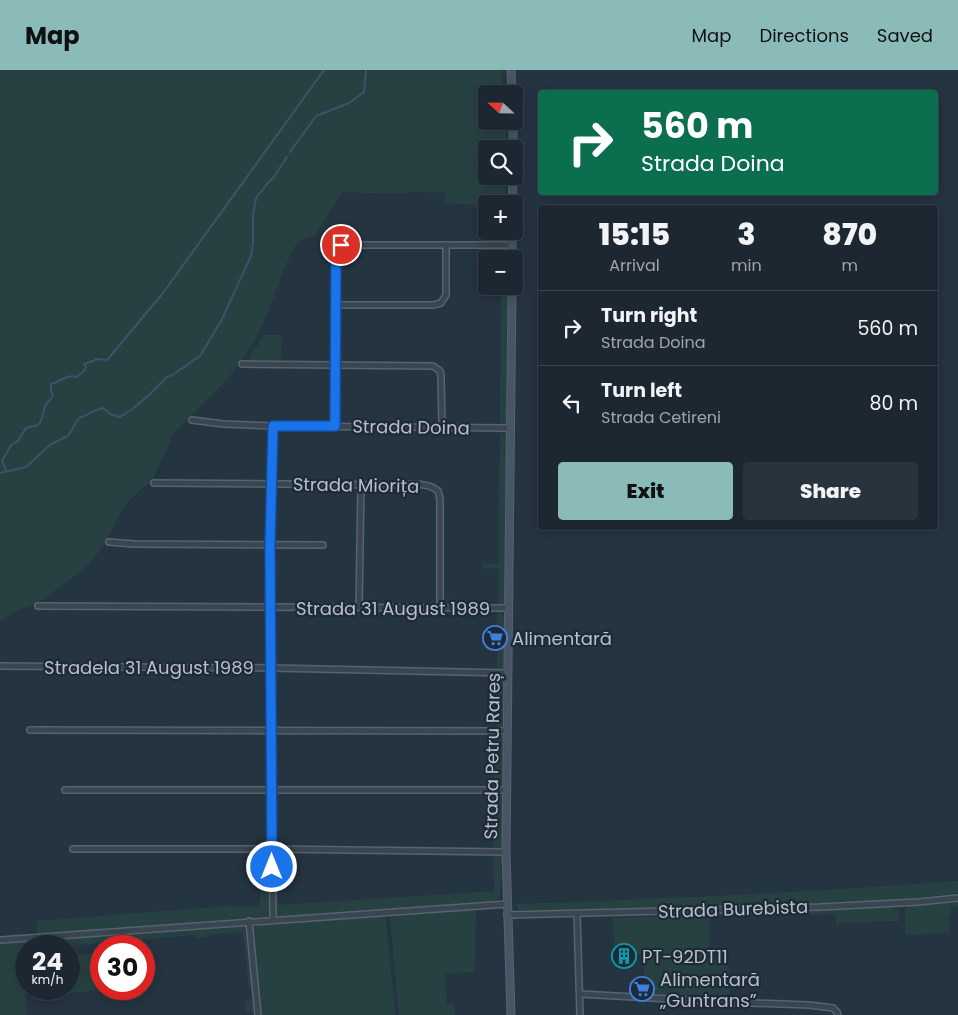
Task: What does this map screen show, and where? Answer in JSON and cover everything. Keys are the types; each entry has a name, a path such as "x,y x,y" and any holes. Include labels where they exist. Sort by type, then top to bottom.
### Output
{"main road":[{"path":"511,70 512,85"},
{"path":"512,240 512,250"},
{"name":"Strada Petru Rareș","path":"511,1015 506,852 512,295"}],"street":[{"path":"335,426 336,253 341,245 512,245"},
{"path":"336,305 432,305 441,303 446,295 446,245"},
{"path":"242,364 426,365 436,368 440,371 441,376 442,427"},
{"name":"Strada Doina","path":"192,420 223,424 273,426 510,428"},
{"path":"273,426 270,545 273,920"},
{"name":"Strada Miorița","path":"154,483 430,486 437,490 440,499 440,608"},
{"path":"359,607 361,485"},
{"path":"109,542 134,544 324,545"},
{"name":"Strada 31 August 1989","path":"38,606 509,608"},
{"name":"Stradela 31 August 1989","path":"0,666 271,668 508,673"},
{"path":"30,730 507,731"},
{"path":"65,790 507,790"},
{"path":"73,849 506,852"},
{"name":"Strada Burebista","path":"507,915 831,906 958,898"},
{"path":"0,940 507,904"},
{"path":"577,914 580,1015"},
{"path":"249,921 258,1015"},
{"path":"580,994 809,1005 834,1009 838,1015"}],"green space":[{"path":"0,70 502,70 503,85 478,85 478,130 506,130 506,140 478,140 478,185 506,185 505,195 478,195 478,205 445,203 445,193 414,192 392,194 342,192 315,235 300,241 293,249 262,327 241,362 222,385 173,434 153,480 131,498 121,512 107,540 96,555 84,569 38,603 18,610 0,621"},
{"path":"501,295 507,295 506,423 500,424"},
{"path":"264,335 282,335 281,360 248,360"},
{"path":"500,432 506,434 505,601 503,604 498,604 498,568 484,569 482,565 484,562 488,564 498,563"},
{"path":"497,612 501,613 504,618 504,668 497,670 497,632 488,632 488,628 497,628"},
{"path":"497,676 503,678 503,726 500,730 496,730"},
{"path":"495,733 500,733 503,737 503,783 499,788 494,788"},
{"path":"493,791 499,791 502,795 502,846 499,850 493,850"},
{"path":"274,853 277,853 278,905 494,891 493,853 499,853 502,857 500,898 494,901 277,917 275,915"},
{"path":"260,854 269,854 270,912 267,917 37,934 37,921 228,906 260,906"},
{"path":"958,881 958,893 890,901 543,912 518,910 517,904 738,895"},
{"path":"958,901 958,906 951,908 951,914 949,915 949,933 906,935 905,911 908,906"},
{"path":"891,907 899,912 899,921 841,923 836,926 836,914 797,915 799,911"},
{"path":"476,909 475,972 445,973 447,1005 454,1004 455,1015 399,1015 390,919 393,916"},
{"path":"789,911 790,915 710,916 710,958 723,963 729,969 730,997 722,997 722,1000 649,995 649,985 644,984 645,954 630,954 630,962 615,964 613,918"},
{"path":"384,915 386,919 395,1015 260,1015 252,929 257,924"},
{"path":"245,925 248,930 252,986 249,990 243,932 207,935 207,937 196,938 195,935 155,938 155,935 101,935"},
{"path":"90,936 90,944 80,945 80,937"},
{"path":"15,942 15,1000 26,1000 27,1015 0,1015 0,943"},
{"path":"90,954 90,991 80,992 80,955"},
{"path":"253,1000 254,1012 246,1013 244,1001"}],"waterway":[{"path":"6,470 2,461 11,445 18,441 26,428 38,425 41,421 45,406 53,396 51,384 66,377 77,377 84,371 86,367 84,364 96,359 107,360 163,293 324,70"},
{"path":"290,152 316,116 349,103 364,92 366,70"},
{"path":"0,473 26,467 51,444 68,436 79,418 103,408 110,414 120,417 127,413 167,377 200,356 221,321 251,256 253,215 256,198 274,177 287,157"}],"place":[{"name":"Alimentară","path":"495,638"},
{"name":"PT-92DT11","path":"624,956"},
{"name":"Alimentară „Guntrans”","path":"642,989"}],"route":[{"path":"272,867 270,545 273,426 335,426 336,253 341,245"}]}
